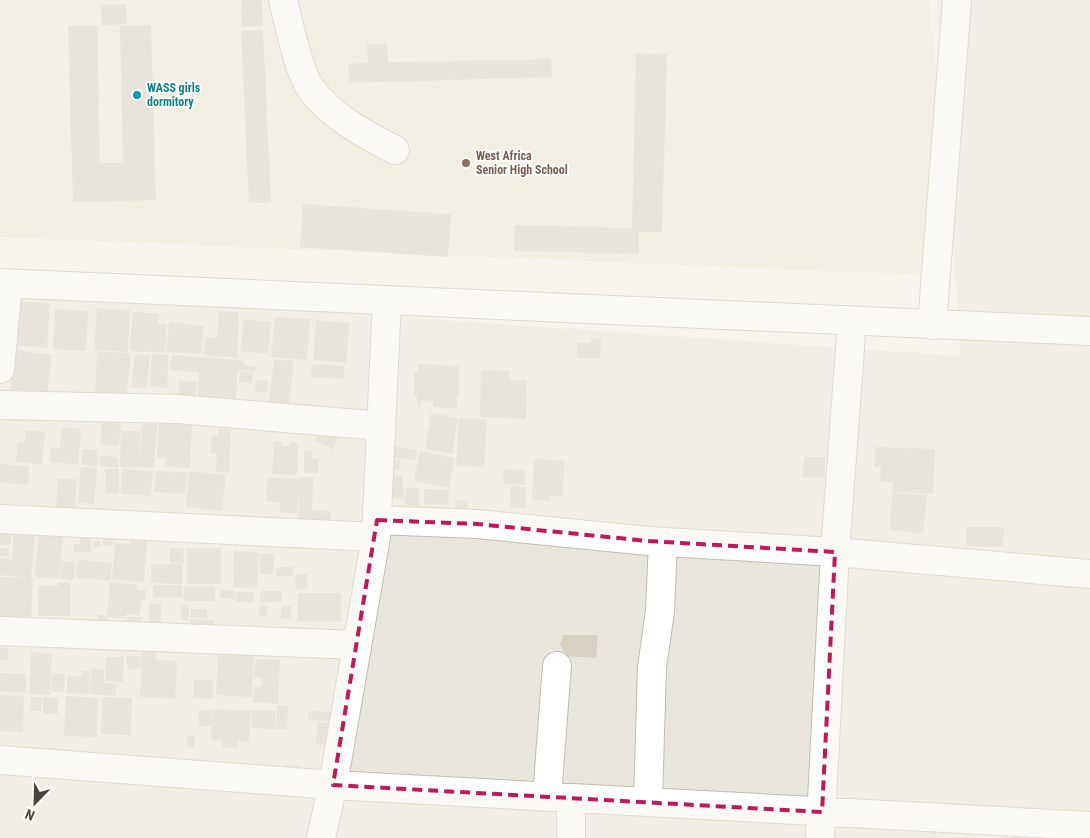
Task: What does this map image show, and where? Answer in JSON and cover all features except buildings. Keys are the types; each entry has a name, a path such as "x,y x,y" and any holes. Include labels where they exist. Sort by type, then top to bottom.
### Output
{"street":[{"path":"283,0 294,46 310,88 350,127 395,150"},
{"path":"932,324 957,0"},
{"path":"0,369 4,283 1090,331"},
{"path":"321,838 334,785 376,528 387,300"},
{"path":"821,825 835,552 852,321"},
{"path":"0,405 178,409 381,426"},
{"path":"0,519 376,528 477,524 553,533 663,542 835,552 1090,574"},
{"path":"648,802 652,667 660,611 663,542"},
{"path":"0,631 357,646"},
{"path":"557,666 559,797 571,838"},
{"path":"0,760 334,785 648,802 821,825 1053,831 1090,826"}],"highlighted area":[{"path":"377,520 477,524 648,541 835,552 822,812 333,785"}],"shaded area":[{"name":"West Africa Senior High School","path":"0,0 929,0 937,88 925,275 0,237"},
{"path":"937,0 1090,0 1090,838 0,838 0,289 961,356"}],"place":[{"name":"WASS girls dormitory","path":"137,95"},
{"name":"West Africa Senior High School","path":"466,163"}]}
